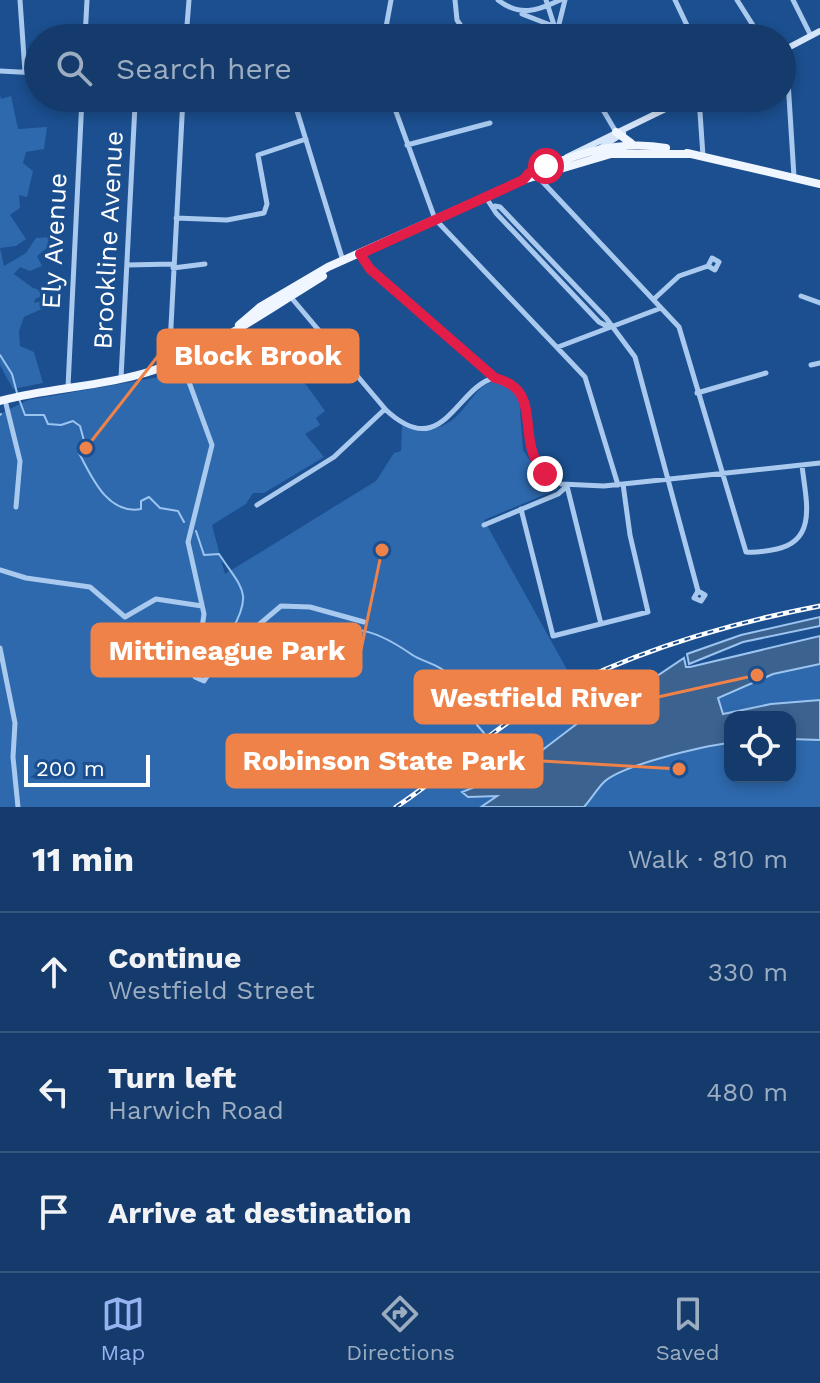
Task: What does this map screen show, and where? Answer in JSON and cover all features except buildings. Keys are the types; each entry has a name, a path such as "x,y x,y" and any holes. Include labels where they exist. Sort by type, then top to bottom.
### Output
{"main road":[{"path":"796,44 820,31"},
{"path":"523,180 529,173 565,159 660,112"},
{"path":"618,134 640,145"},
{"path":"599,149 618,134"},
{"path":"565,159 599,149 640,145 820,184"},
{"path":"3,400 121,378 169,364 239,325 260,307 343,262 523,180 611,154 691,154"}],"street":[{"path":"20,0 24,58"},
{"path":"86,24 87,0"},
{"path":"187,24 189,0"},
{"path":"387,24 391,0"},
{"path":"455,0 460,24"},
{"path":"498,0 517,12 548,24"},
{"path":"517,12 563,0 557,24"},
{"path":"675,0 686,24"},
{"path":"737,0 752,24"},
{"path":"793,0 811,36"},
{"path":"547,3 555,24"},
{"path":"0,71 24,72"},
{"name":"Ely Avenue","path":"68,387 81,112"},
{"name":"Brookline Avenue","path":"121,378 135,112"},
{"path":"169,364 182,112"},
{"path":"297,112 343,262"},
{"path":"396,112 435,219 587,380 620,484 648,612 553,636 521,509"},
{"path":"601,112 605,115"},
{"path":"603,112 618,134"},
{"path":"700,112 703,157"},
{"path":"790,112 794,177"},
{"path":"407,145 490,123"},
{"path":"176,218 227,220 266,211 258,155 306,139"},
{"path":"538,177 679,327 745,549 756,552 790,546 803,535 806,514 802,465"},
{"path":"485,196 500,207 606,318 610,328 635,357 698,591"},
{"path":"495,206 496,213 599,322 610,328"},
{"path":"529,247 534,242"},
{"path":"360,254 370,269 495,378 514,386 522,395 533,458 550,478 567,486 620,484 820,463"},
{"path":"127,265 205,264"},
{"path":"654,299 679,276 708,266"},
{"path":"565,286 570,280"},
{"path":"288,294 385,409 408,424 431,426 452,416 475,386 495,378"},
{"path":"801,296 820,303"},
{"path":"558,347 662,308"},
{"path":"180,359 212,445 188,542 202,606 203,633 194,671 200,682 206,679 219,658 281,606 310,607 364,622"},
{"path":"811,365 820,363"},
{"path":"697,393 766,373"},
{"path":"3,400 20,461 16,507"},
{"path":"257,505 334,457 385,409"},
{"path":"484,525 558,494 567,486"},
{"path":"567,486 601,624"},
{"path":"0,570 26,578 90,587 125,617 156,599 202,606"},
{"path":"0,648 16,728 13,757 18,807"}],"shaded area":[{"path":"0,95 1,99 11,96 18,129 47,127 44,149 26,152 23,163 33,171 27,197 19,195 20,208 10,215 26,239 16,246 0,248"},
{"path":"49,237 47,248 37,256 42,266 30,271 20,267 14,274 33,288 49,293 35,299 34,303 43,301 44,308 24,317 19,331 20,346 34,352 43,383 13,389 0,365 0,248 4,266 26,253 36,238"},
{"path":"231,338 250,359 276,343 325,411 316,418 320,425 305,434 324,457 264,493 253,493 246,504 212,525 225,574 376,481 394,453 401,451 402,426 415,429 439,427 459,414 489,383 498,381 519,397 523,450 541,478 558,489 484,520 591,713 527,761 524,780 505,785 502,776 462,792 468,797 499,795 481,807 0,807 0,414 28,400 159,377 180,370 217,347 235,367 244,362 226,342"},
{"path":"820,617 820,626 743,642 689,664 687,654 741,635"},
{"path":"820,636 820,664 773,674 718,698 724,714 724,744 683,752 627,769 604,782 584,807 481,807 497,796 468,797 462,792 502,776 505,785 524,780 528,773 524,764 591,713 624,698 684,658 686,667"},
{"path":"820,664 820,700 771,704 724,711 722,714 718,697 773,674"},
{"path":"820,700 820,740 796,739 796,711 737,711 771,704"},
{"path":"796,739 820,740 820,807 584,807 604,782 613,776 683,752 724,744 724,783 796,783"}],"waterway":[{"path":"0,355 12,374 17,393"},
{"path":"19,399 25,415 44,415 48,424 61,425 73,421 80,426 86,448 79,453 110,501 129,509 141,509 141,501 149,497 160,508 178,511 184,522"},
{"path":"196,531 204,555 219,554 239,583 242,607 232,630 237,640"},
{"path":"241,645 243,648 310,658 334,635 359,630 372,633 446,672 477,709 477,725 484,733"},
{"path":"493,741 522,782"}],"railway":[{"path":"396,807 511,720 596,673 707,633 820,606"}],"place":[{"name":"Block Brook","path":"86,448"},
{"name":"Mittineague Park","path":"382,550"},
{"name":"Westfield River","path":"757,675"},
{"name":"Robinson State Park","path":"679,769"}],"route":[{"path":"545,474 530,449 526,404 517,388 495,378 370,269 360,254 523,180 529,173 546,166"}]}
